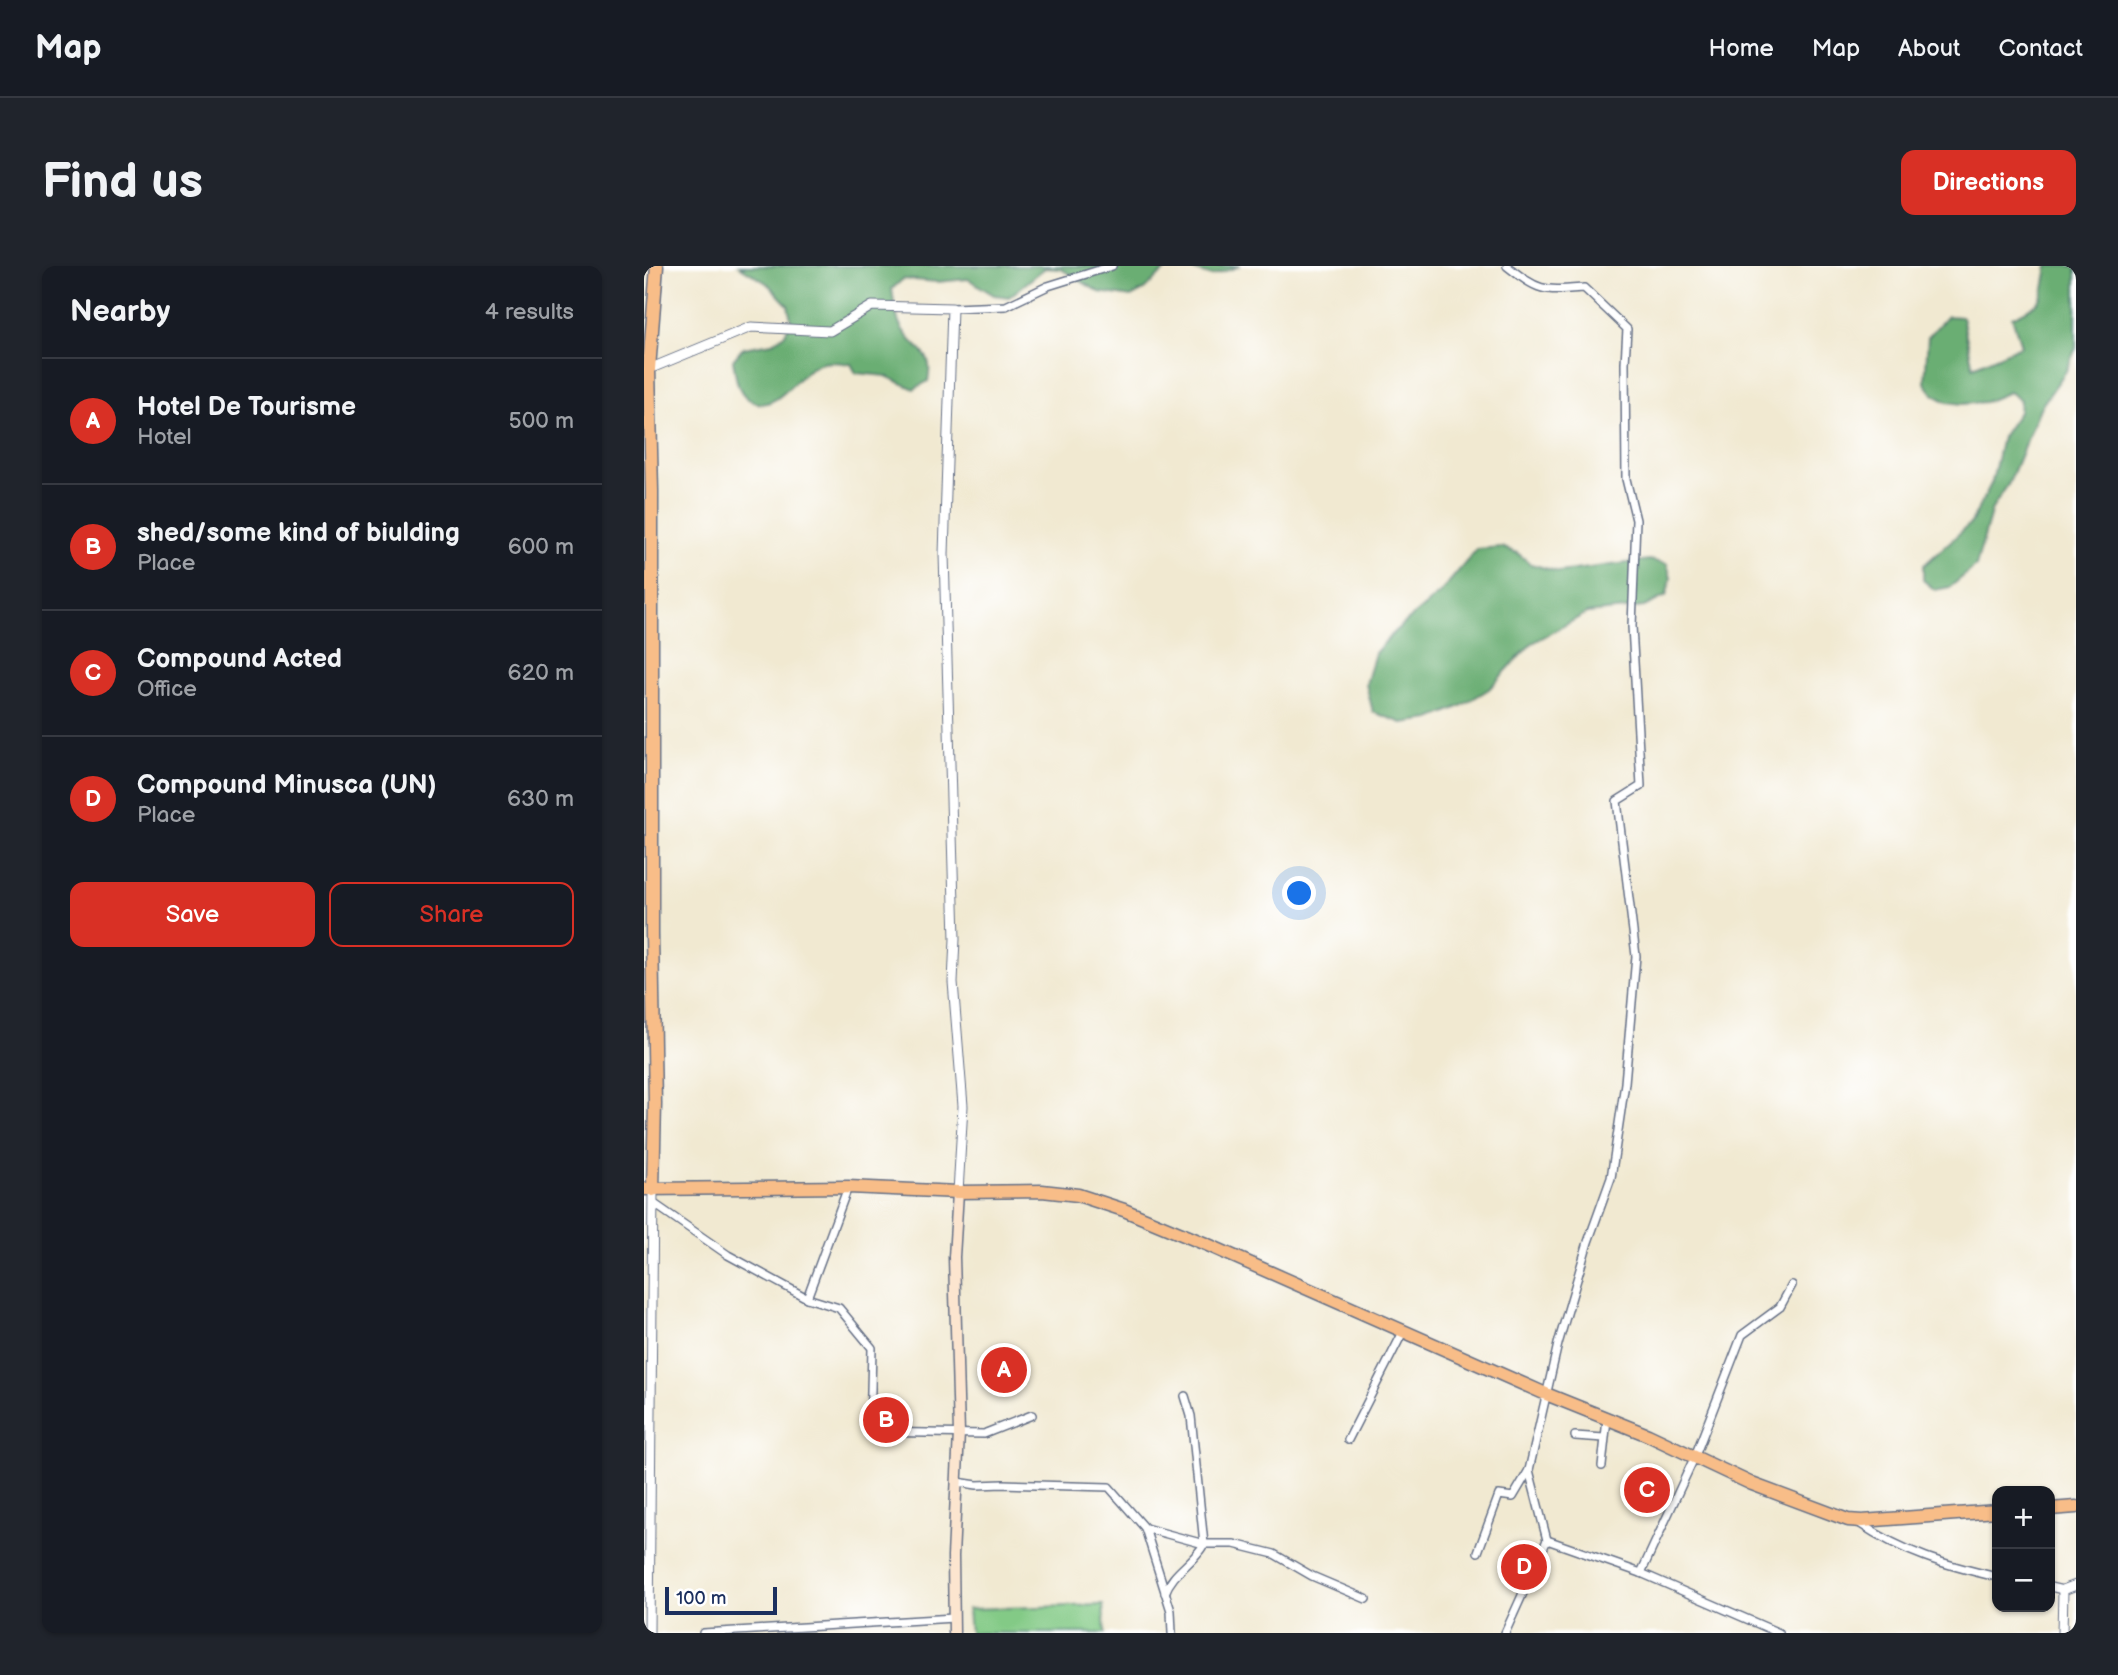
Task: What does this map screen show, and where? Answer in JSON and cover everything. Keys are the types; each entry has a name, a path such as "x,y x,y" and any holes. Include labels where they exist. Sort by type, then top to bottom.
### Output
{"main road":[{"path":"657,266 647,368 652,491 655,1104 650,1194 848,1187 958,1192 1042,1191 1078,1195 1124,1210 1208,1245 1752,1484 1855,1521 1992,1511"},
{"path":"954,1633 953,1556 959,1433 954,1257 958,1192"},
{"path":"2055,1509 2076,1507"}],"street":[{"path":"647,368 751,327 830,331 872,306 952,309 1006,306 1048,286 1112,266"},
{"path":"1478,1552 1499,1495 1513,1497 1529,1470 1546,1394 1588,1242 1611,1178 1625,1083 1636,956 1617,801 1642,786 1632,626 1636,520 1626,479 1627,329 1584,288 1550,290 1532,285 1507,266"},
{"path":"952,309 944,554 955,939 953,982 963,1106 958,1192"},
{"path":"807,1298 848,1187"},
{"path":"650,1194 728,1255 807,1298 839,1308 872,1348 870,1432 984,1434 1031,1415 986,1433"},
{"path":"649,1633 650,1194"},
{"path":"1641,1573 1695,1457 1742,1335 1780,1307 1792,1285"},
{"path":"1348,1440 1404,1330"},
{"path":"1165,1593 1170,1579 1197,1557 1204,1544 1191,1416 1185,1396"},
{"path":"1602,1466 1607,1419"},
{"path":"1575,1436 1604,1438"},
{"path":"1505,1633 1547,1541 1529,1470"},
{"path":"957,1482 977,1485 1109,1487 1145,1528 1171,1611 1172,1633"},
{"path":"1855,1521 1884,1540 1944,1564 1992,1576"},
{"path":"1145,1528 1204,1544 1234,1545 1274,1554 1312,1576 1366,1599"},
{"path":"1547,1541 1641,1573 1779,1633"},
{"path":"2055,1588 2063,1590 2076,1586"},
{"path":"2062,1633 2063,1590"},
{"path":"703,1633 954,1618"}],"green space":[{"path":"739,266 1182,266 1166,269 1144,290 1131,297 1099,292 1061,269 1045,268 1009,297 994,295 968,279 937,282 903,279 892,289 896,312 902,329 927,358 928,381 914,389 886,376 856,373 851,364 826,362 805,373 773,401 764,403 748,399 740,390 733,360 743,348 772,343 785,334 791,320 788,305 768,284"},
{"path":"1182,266 1240,266 1211,276"},
{"path":"2048,266 2076,266 2076,348 2066,371 2040,408 2009,483 1992,509 1976,566 1950,587 1935,590 1923,580 1923,566 1971,523 1992,482 2002,437 2019,412 2020,400 2009,392 1985,402 1962,404 1947,402 1934,395 1925,383 1928,337 1947,316 1962,317 1973,367 2021,346 2012,317 2031,308 2040,299"},
{"path":"1501,547 1517,553 1531,564 1559,572 1649,560 1667,564 1671,578 1666,596 1644,607 1587,613 1531,644 1489,689 1461,706 1431,719 1402,723 1373,712 1366,684 1375,653 1394,632 1440,593 1477,549"},
{"path":"1103,1605 1105,1633 970,1633 968,1609"}],"place":[{"name":"Hotel De Tourisme","path":"1004,1370"},
{"name":"shed/some kind of biulding","path":"886,1420"},
{"name":"Compound Acted","path":"1647,1490"},
{"name":"Compound Minusca (UN)","path":"1524,1567"}]}
